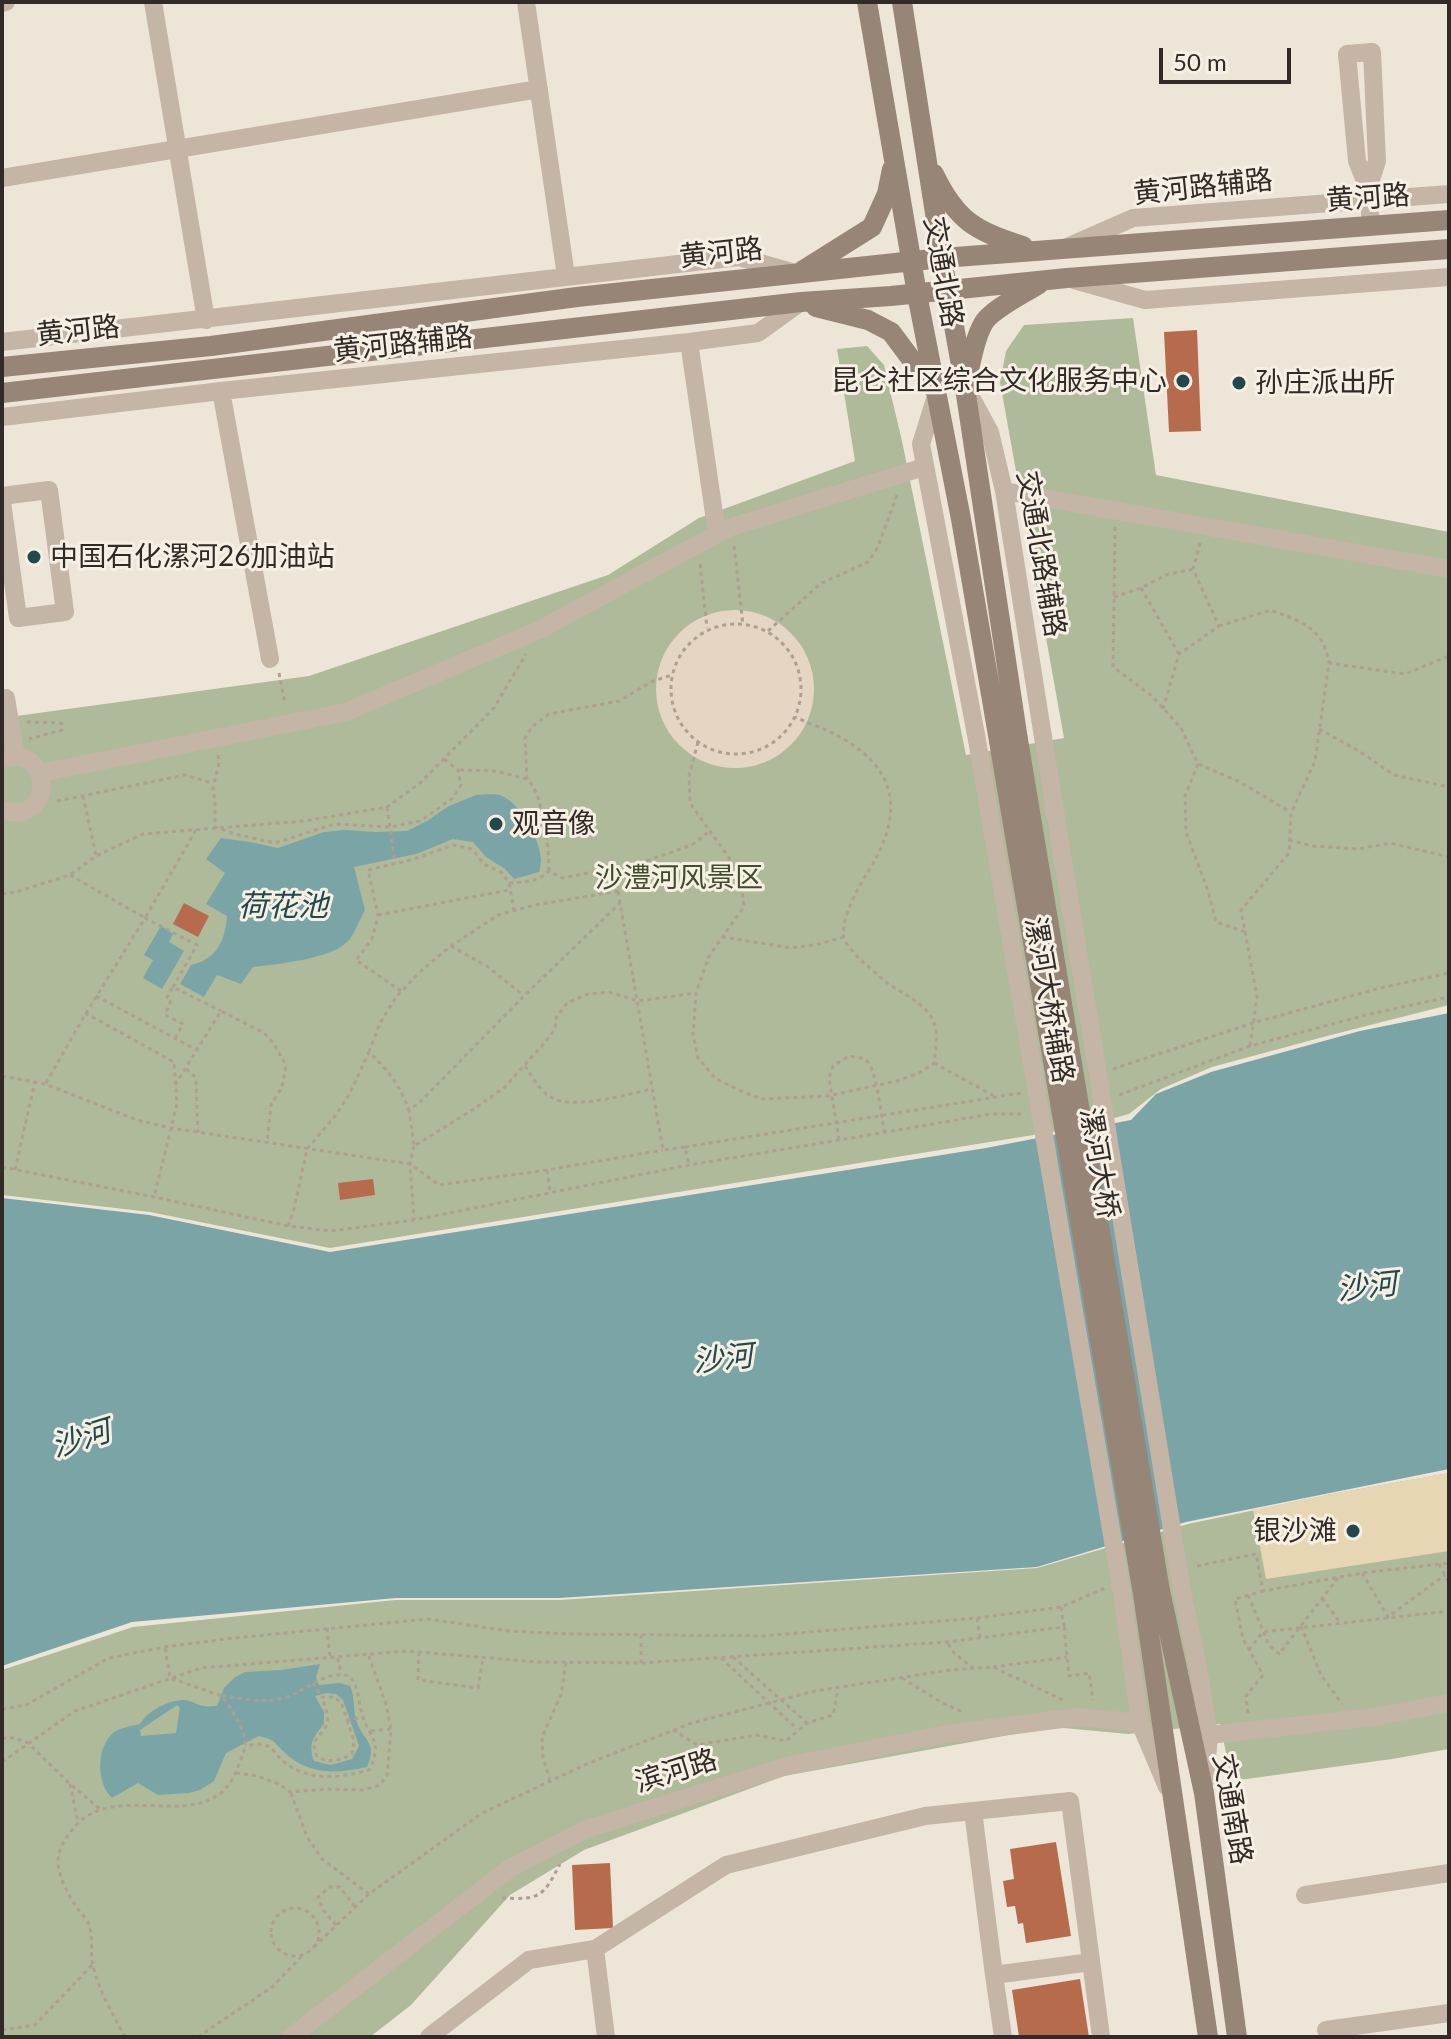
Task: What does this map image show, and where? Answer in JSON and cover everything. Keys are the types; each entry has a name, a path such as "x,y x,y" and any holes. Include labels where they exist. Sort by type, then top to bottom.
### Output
{"main road":[{"name":"交通北路","path":"867,2 917,294 1009,741"},
{"name":"交通北路","path":"902,2 965,388 1009,741"},
{"path":"926,156 943,192 962,218 992,237 1039,250"},
{"path":"798,273 872,227 887,194 894,157"},
{"name":"黄河路","path":"2,367 211,346 577,297 912,261 1449,220"},
{"name":"黄河路","path":"2,393 801,302 1449,249"},
{"path":"965,388 983,322 1007,303 1057,279"},
{"path":"801,302 868,320 891,332 937,393"},
{"name":"漯河大桥","path":"1009,741 1142,1595"},
{"name":"交通南路","path":"1142,1595 1204,1793 1237,2037"},
{"name":"交通南路","path":"1142,1595 1176,1806 1208,2037"}],"street":[{"path":"153,2 206,320"},
{"path":"526,2 566,276"},
{"path":"1368,194 1377,161 1372,52 1347,54 1357,161 1368,194 1371,226"},
{"path":"2,178 539,89"},
{"name":"黄河路辅路","path":"1063,248 1133,218 1368,194 1449,194"},
{"name":"黄河路辅路","path":"2,342 739,257 798,273"},
{"path":"1057,279 1145,300 1449,277"},
{"name":"黄河路辅路","path":"2,417 758,333 801,302"},
{"path":"689,342 725,530"},
{"name":"交通北路辅路","path":"965,388 990,432 1004,491 1043,737"},
{"path":"221,391 270,659"},
{"path":"40,773 346,712 539,630 725,530 924,467 921,444 937,393"},
{"name":"漯河大桥辅路","path":"924,467 1142,1595 1140,1723 1176,1806"},
{"path":"49,490 65,612 18,618 2,499 49,490"},
{"path":"1004,491 1449,569"},
{"path":"2,699 6,698 11,753 30,762 40,773 42,782 42,791 32,807 24,812 2,810"},
{"name":"漯河大桥辅路","path":"1043,737 1182,1591 1209,1735 1204,1793"},
{"path":"1209,1735 1347,1721 1449,1703"},
{"name":"滨河路","path":"291,2037 510,1868 587,1829 787,1766 946,1734 1078,1717 1140,1723"},
{"path":"429,2037 529,1960 595,1949 726,1865 925,1816 1070,1801 1101,2037"},
{"path":"973,1811 1003,2037"},
{"path":"1305,1895 1449,1873"},
{"path":"595,1949 606,2037"},
{"path":"994,1975 1091,1962"},
{"path":"1326,2030 1449,2013"}],"path":[{"path":"767,632 820,584 868,562 878,547 905,472"},
{"path":"1116,511 1113,667 1152,696 1181,728 1198,764 1240,782 1291,813"},
{"path":"1205,527 1193,569 1219,626"},
{"path":"725,530 743,625"},
{"path":"698,544 708,630"},
{"path":"1114,597 1166,575 1193,569"},
{"path":"1141,588 1179,654"},
{"path":"1163,709 1179,654 1219,626 1271,610 1309,626 1327,650 1329,663 1315,761 1291,813 1289,853 1241,910 1257,997 1250,1046"},
{"path":"743,625 767,632 783,644 794,660 800,679 801,698 795,717 784,733 770,745 752,752 733,754 714,751 684,729 675,712 671,694 672,675 680,656 708,630 743,625"},
{"path":"2,894 70,875 96,856 143,834 304,821 387,807 420,783 494,708 539,630"},
{"path":"1329,663 1405,674 1449,656"},
{"path":"270,659 276,658 289,724"},
{"path":"527,779 525,738 532,727 549,714 619,701 653,681 672,675"},
{"path":"795,717 840,737 865,754 880,769 890,790 891,817 882,847 852,896 844,937 855,955 887,982 917,1000 931,1019 936,1030 934,1063"},
{"path":"11,753 62,730 61,723 24,722"},
{"path":"1319,729 1394,775 1449,787"},
{"path":"215,827 213,783 219,763 216,739"},
{"path":"698,742 689,776 690,803 729,858 741,882 744,907 709,956 696,993 693,1034 698,1058 716,1079 762,1099 830,1095 875,1086 921,1072 934,1063"},
{"path":"444,759 458,770 495,771 527,779 533,786 543,814 549,871 543,878 509,883"},
{"path":"1198,764 1185,796 1186,832 1216,922 1246,932"},
{"path":"215,827 275,843 334,824 390,827 420,821 453,798 461,785 458,770"},
{"path":"53,802 185,775 213,783"},
{"path":"83,796 96,856"},
{"path":"387,807 395,863"},
{"path":"45,1084 196,830"},
{"path":"549,871 562,878 643,862 692,845 710,831"},
{"path":"1289,840 1313,846 1358,849 1390,843 1449,857"},
{"path":"401,991 356,960 372,939 378,915 368,870 453,845 472,849 484,864 502,873 509,883 514,910"},
{"path":"614,868 663,1150"},
{"path":"70,875 197,945 167,997 171,1000 165,1015 183,1024 175,1038"},
{"path":"378,915 509,890"},
{"path":"288,1226 307,1149 349,1095 380,1023 401,991 451,946 498,915 619,891"},
{"path":"409,1110 621,902"},
{"path":"722,937 792,948 844,937"},
{"path":"451,946 488,967 524,996"},
{"path":"173,987 264,1033 274,1044 286,1065 282,1087 271,1105 267,1143"},
{"path":"414,1146 505,1087 555,1029 556,1018 567,1003 588,994 609,992 638,1001 696,993"},
{"path":"96,996 197,1050"},
{"path":"1112,1096 1250,1046 1449,997"},
{"path":"175,1085 221,1011"},
{"path":"85,1013 174,1062 177,1104 154,1197"},
{"path":"369,1052 400,1086 409,1110 414,1146 410,1164 414,1220"},
{"path":"839,1140 829,1078 833,1066 849,1056 868,1062 884,1132"},
{"path":"934,1063 996,1097"},
{"path":"525,1066 535,1082 556,1100 596,1100 653,1089"},
{"path":"186,1068 196,1083 198,1133"},
{"path":"2,1076 45,1084 137,1120 171,1128 410,1164 439,1185 685,1147 689,1165"},
{"path":"15,1170 35,1081"},
{"path":"2,1167 288,1226 331,1231 414,1220 689,1165 884,1132 991,1114 1023,1114"},
{"path":"547,1170 550,1192"},
{"path":"1194,1566 1256,1554 1263,1591"},
{"path":"1251,1730 1246,1696 1263,1675 1243,1639 1235,1599 1338,1577 1449,1563"},
{"path":"1439,1564 1449,1583"},
{"path":"1362,1573 1388,1617"},
{"path":"1388,1617 1445,1575"},
{"path":"1248,1595 1269,1645 1279,1654 1338,1577"},
{"path":"2,1709 26,1705 109,1658 165,1647 327,1628 428,1619 509,1631 762,1636 977,1618 1061,1607 1108,1586"},
{"path":"1322,1598 1341,1624"},
{"path":"1061,1607 1069,1676 1089,1673 1096,1718"},
{"path":"1249,1650 1263,1632 1449,1611"},
{"path":"977,1618 980,1638"},
{"path":"1301,1626 1321,1675 1343,1706 1347,1721"},
{"path":"2,1762 75,1711 201,1668 407,1651 538,1662 641,1663 947,1642 1064,1627"},
{"path":"327,1628 330,1657"},
{"path":"641,1635 641,1663"},
{"path":"947,1642 954,1653 974,1669"},
{"path":"165,1647 170,1678"},
{"path":"419,1652 418,1680 478,1688 483,1658"},
{"path":"290,1792 364,1790 380,1785 387,1775 391,1729 386,1704 368,1654"},
{"path":"338,1657 341,1674"},
{"path":"733,1657 807,1723"},
{"path":"198,2037 272,1987 369,1894 482,1813 589,1763 692,1723 781,1700 902,1678 1067,1657"},
{"path":"721,1658 798,1731"},
{"path":"550,1781 543,1757 542,1737 561,1695 566,1662"},
{"path":"993,1667 1096,1718"},
{"path":"170,1678 222,1696 264,1700 282,1698 331,1675 350,1676 357,1685 363,1717 371,1731 375,1759 369,1770 326,1777 289,1766 269,1745 258,1743 245,1746"},
{"path":"902,1678 969,1715"},
{"path":"313,1683 327,1713 327,1724 314,1741 317,1757 327,1761 343,1759 352,1754 354,1741 342,1704 335,1697 322,1697"},
{"path":"673,1730 697,1745 756,1735 786,1741 807,1723 833,1715 838,1688"},
{"path":"125,2037 106,2003 93,1965 90,1925 68,1894 58,1864 62,1842 78,1822 100,1809 114,1805 170,1807 202,1804 226,1789 236,1773 245,1746 241,1728 222,1696"},
{"path":"347,1720 363,1717"},
{"path":"371,1731 391,1729"},
{"path":"2,1738 15,1738 28,1743 100,1809"},
{"path":"236,1773 257,1776 290,1792 307,1837 322,1859 369,1894"},
{"path":"70,1784 78,1822"},
{"path":"474,1895 526,1899 546,1890 561,1863"},
{"path":"336,1925 323,1910 318,1897 330,1887 340,1887 355,1907"},
{"path":"304,1954 286,1954 274,1944 271,1937 273,1921 285,1910 293,1908 308,1912 318,1925 314,1947"},
{"path":"2,2030 35,2025 93,1965"}],"green space":[{"name":"沙澧河风景区","path":"1133,318 1156,475 1449,532 1449,1005 1212,1067 1161,1089 1129,1114 1077,1128 330,1248 150,1212 2,1195 2,718 309,676 608,575 699,518 855,461 837,349 867,346 884,365 966,755 1064,738 1000,382 1006,351 1024,325"},
{"path":"1449,1473 1449,1749 1232,1781 1220,1724 1128,1734 1053,1727 784,1776 584,1850 510,1895 411,2005 370,2037 2,2037 2,1670 133,1627 395,1600 560,1600 1037,1568 1188,1524"}],"sand":[{"name":"银沙滩","path":"1449,1473 1449,1551 1266,1579 1253,1510"}],"shaded area":[{"path":"735,610 765,616 791,633 808,659 814,689 808,719 791,745 765,762 735,768 705,762 679,745 662,719 656,689 662,659 679,633 705,616"}],"water":[{"name":"荷花池","path":"476,795 502,796 516,806 537,842 541,860 539,872 514,879 486,857 473,842 453,839 416,854 354,867 365,910 343,946 319,956 253,967 241,984 217,975 204,997 180,984 191,965 207,958 222,941 227,916 206,904 225,873 206,859 221,838 278,848 324,832 407,831 449,806"},
{"path":"161,926 173,934 169,942 184,951 162,989 143,978 153,960 144,955"},
{"name":"沙河","path":"1449,1013 1449,1469 1186,1522 1037,1567 559,1598 396,1598 132,1622 2,1666 2,1198 149,1215 330,1252 986,1148 1131,1120 1156,1094 1211,1072 1360,1031"},
{"path":"320,1664 316,1677 319,1685 340,1683 350,1686 358,1726 370,1746 367,1767 345,1771 312,1769 293,1760 271,1740 259,1736 226,1753 214,1781 200,1790 158,1795 138,1783 112,1798 103,1783 100,1765 104,1747 114,1732 140,1724 154,1710 172,1702 185,1700 217,1706 224,1688 234,1678 245,1672","holes":["336,1694 343,1700 359,1746 352,1759 331,1765 314,1761 311,1750 314,1737 324,1724 324,1712 315,1696","177,1705 180,1708 176,1733 141,1736 140,1730"]}],"building":[{"name":"昆仑社区综合文化服务中心","path":"1197,330 1201,431 1169,432 1164,332"},
{"path":"184,903 209,916 198,937 173,924"},
{"path":"373,1179 375,1195 340,1200 338,1183"},
{"path":"1056,1842 1071,1936 1026,1943 1023,1923 1018,1924 1015,1906 1007,1907 1003,1881 1014,1879 1010,1849"},
{"path":"610,1863 613,1928 575,1930 572,1865"},
{"path":"1080,1979 1089,2037 1019,2037 1012,1990"}],"place":[{"name":"昆仑社区综合文化服务中心","path":"1183,381"},
{"name":"孙庄派出所","path":"1239,383"},
{"name":"中国石化漯河26加油站","path":"34,557"},
{"name":"观音像","path":"496,824"},
{"name":"银沙滩","path":"1353,1531"}]}
